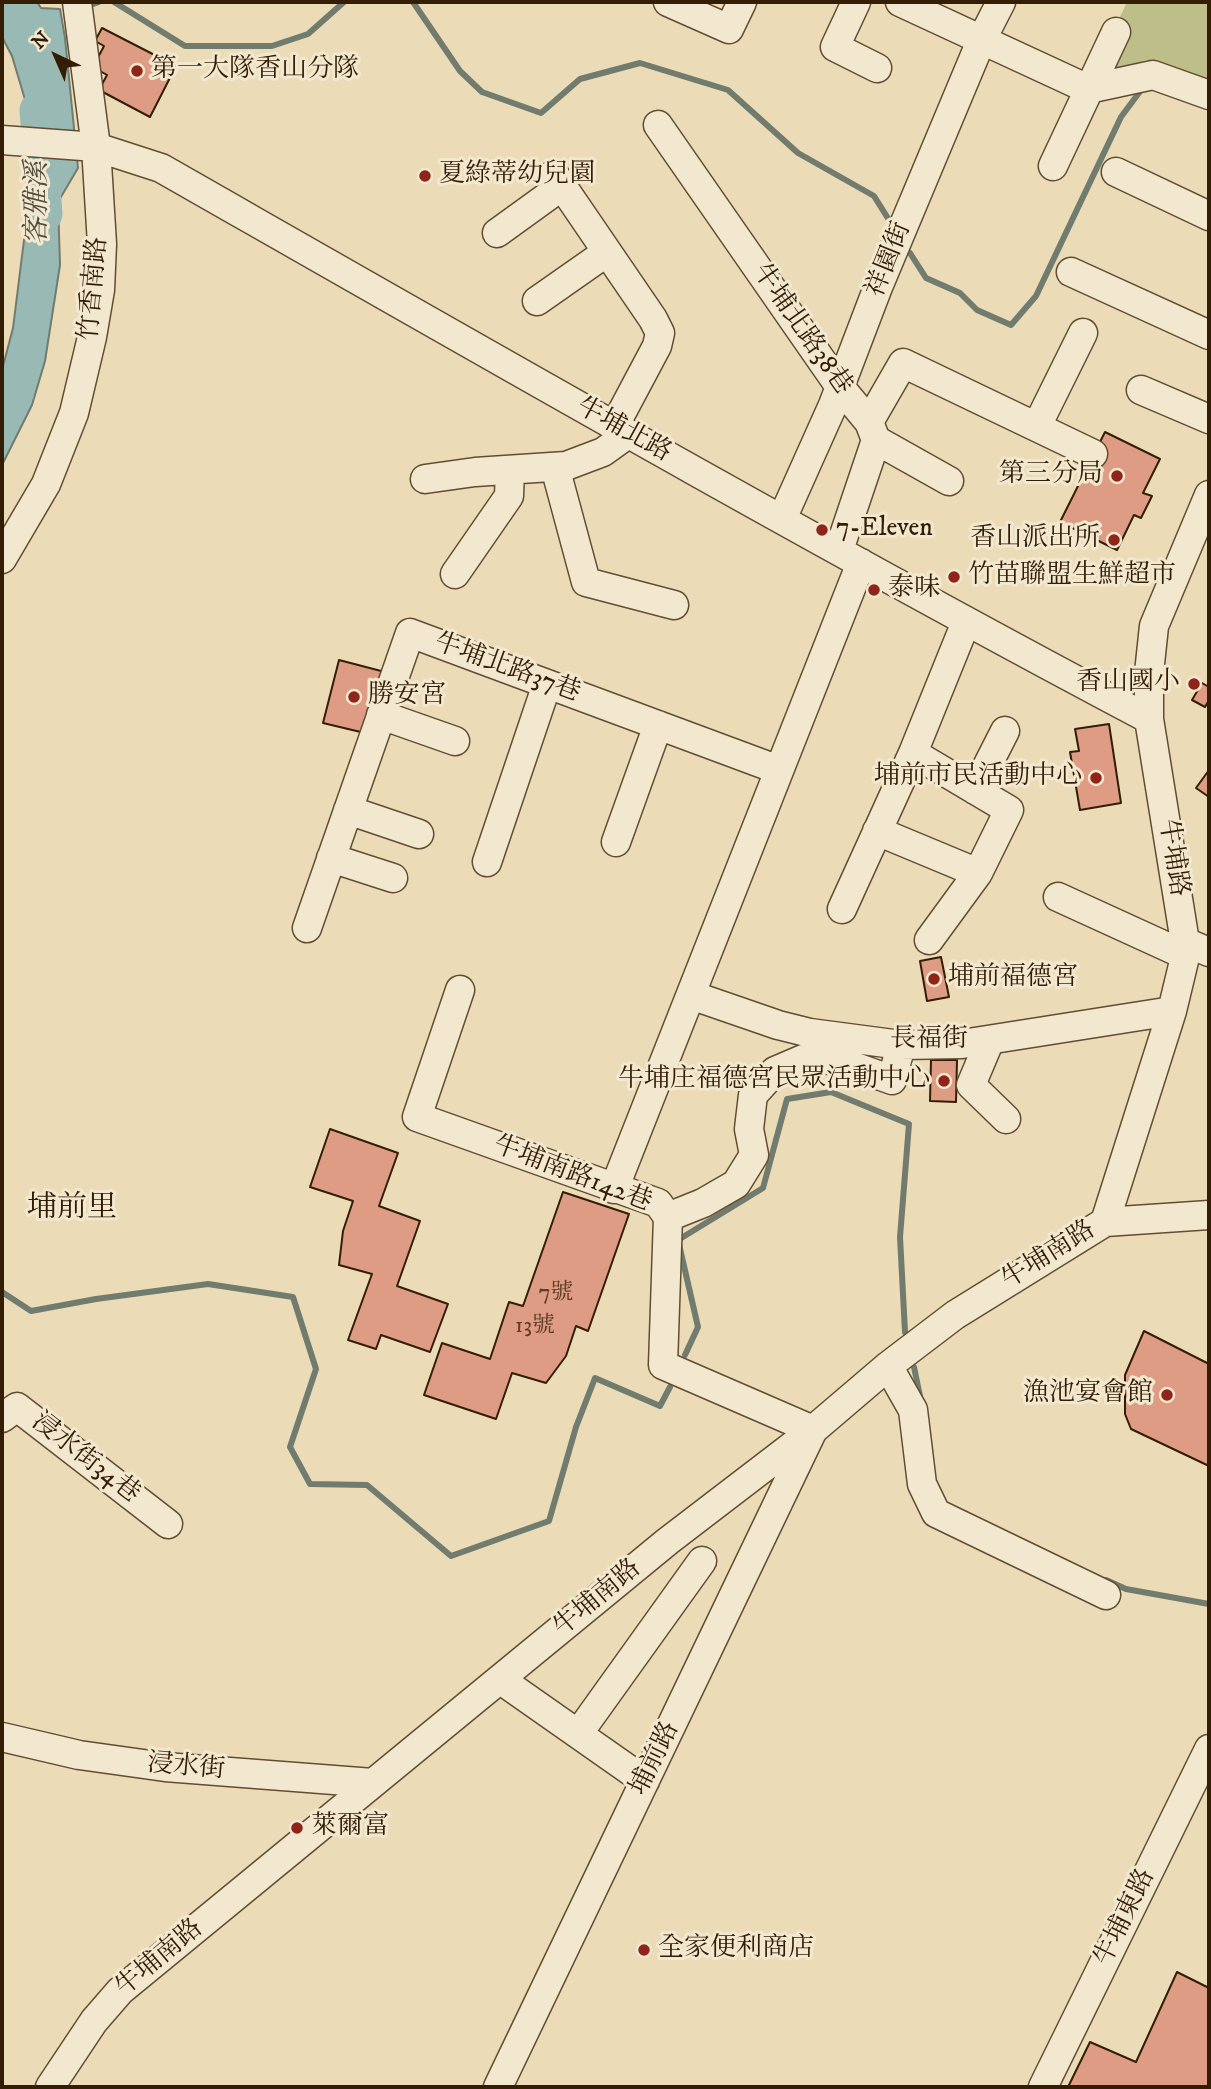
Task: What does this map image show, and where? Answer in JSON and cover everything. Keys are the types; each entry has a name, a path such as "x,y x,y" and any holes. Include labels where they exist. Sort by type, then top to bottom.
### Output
{"street":[{"name":"竹香南路","path":"2,559 46,484 74,413 100,290 102,244 96,147 77,2"},
{"path":"668,2 729,29 742,2"},
{"path":"856,2 835,47 877,68"},
{"path":"900,2 1088,89 1153,75 1209,95"},
{"name":"祥園街","path":"782,519 840,387 878,287 981,41 1001,2"},
{"path":"1053,166 1116,32"},
{"name":"牛埔北路38巷","path":"658,125 873,431"},
{"name":"牛埔北路","path":"2,140 96,147 161,169 621,430 966,622 1149,719"},
{"path":"1116,172 1209,216"},
{"path":"425,478 566,466 603,452 621,430 657,346 660,333 653,319 558,180 497,233"},
{"path":"537,300 607,252"},
{"path":"1071,272 1209,335"},
{"path":"1037,426 1083,333"},
{"path":"614,1189 779,770 850,556 873,431 903,363 1093,454"},
{"path":"1141,390 1209,419"},
{"path":"873,431 949,481"},
{"path":"555,467 586,583 674,605"},
{"path":"455,574 509,496 510,470"},
{"name":"牛埔路","path":"1105,1222 1193,950 1149,719 1149,673 1154,626 1209,495"},
{"path":"842,909 913,753 966,622"},
{"name":"牛埔北路37巷","path":"307,928 410,633 779,770"},
{"path":"487,862 547,684"},
{"path":"381,715 455,741"},
{"path":"616,842 658,725"},
{"path":"975,790 1005,731"},
{"path":"913,753 1009,810 978,873 929,940"},
{"path":"348,810 419,834"},
{"path":"877,831 978,873"},
{"path":"331,858 393,878"},
{"path":"1058,897 1193,950"},
{"name":"牛埔南路142巷","path":"460,990 417,1117 658,1203 668,1217 663,1365 813,1430"},
{"name":"長福街","path":"691,995 778,1025 810,1033 901,1045 962,1044 1172,1011"},
{"path":"990,1040 971,1085 1006,1119"},
{"path":"668,1217 703,1203 736,1184 754,1154 749,1129 753,1095 775,1071 803,1059 836,1060 892,1080 901,1045"},
{"name":"牛埔南路","path":"50,2087 94,2021 120,1991 667,1541 813,1430 888,1366 955,1315 1105,1222 1209,1215"},
{"path":"888,1366 913,1410 922,1484 936,1513 1106,1595"},
{"name":"浸水街34巷","path":"2,1418 17,1407 168,1524"},
{"name":"埔前路","path":"498,2087 813,1430"},
{"path":"578,1734 702,1561"},
{"path":"501,1680 645,1781"},
{"name":"浸水街","path":"2,1737 79,1755 165,1767 373,1783"},
{"name":"牛埔東路","path":"1043,2087 1209,1749"}],"green space":[{"path":"1127,2 1209,2 1209,82 1146,60 1090,80"}],"water":[{"name":"客雅溪","path":"2,2 37,2 41,8 60,9 78,168 58,202 60,265 45,361 32,405 2,465 2,370 13,328 31,184 44,163 12,56 2,37"}],"building":[{"name":"第一大隊香山分隊","path":"102,28 176,66 150,117 99,90 107,75 93,67 104,46 95,41"},
{"name":"第三分局","path":"1105,432 1160,459 1143,493 1152,496 1141,518 1134,515 1117,550 1060,522"},
{"name":"勝安宮","path":"339,660 385,672 369,734 323,723"},
{"path":"1202,683 1209,687 1209,700 1205,707 1192,700"},
{"name":"埔前市民活動中心","path":"1109,724 1121,803 1080,810 1070,752 1079,751 1075,729"},
{"path":"1209,770 1209,797 1196,788"},
{"name":"埔前福德宮","path":"941,957 949,997 927,1001 920,961"},
{"name":"牛埔庄福德宮民眾活動中心","path":"931,1060 957,1060 956,1102 930,1101"},
{"path":"330,1129 398,1153 379,1206 420,1221 397,1286 448,1304 430,1352 381,1335 376,1349 348,1340 372,1274 339,1265 343,1231 353,1201 310,1187"},
{"path":"563,1192 629,1214 588,1331 576,1326 566,1356 546,1383 512,1373 496,1419 424,1395 442,1343 490,1359 509,1302 523,1306"},
{"name":"漁池宴會館","path":"1144,1331 1209,1364 1209,1466 1131,1429 1125,1414 1125,1375"},
{"path":"1177,1972 1209,1988 1209,2087 1068,2087 1090,2042 1136,2062"}],"waterway":[{"path":"87,6 99,2"},
{"path":"114,2 185,46 272,46 308,34 344,2"},
{"path":"413,2 460,71 482,92 541,113 580,79 640,63 728,90 798,153 874,196 889,220"},
{"path":"910,253 926,278 960,293 977,310 1011,325 1036,296 1121,117 1144,86"},
{"name":"客雅溪","path":"37,110 45,214"},
{"path":"685,1355 698,1327 678,1240 763,1188 787,1099 831,1092 909,1124 900,1237 905,1332"},
{"path":"2,1292 31,1311 208,1284 293,1297 316,1369 290,1447 310,1484 367,1485 451,1556 549,1521 576,1427 595,1378 660,1406 670,1387"},
{"path":"914,1367 921,1401"},
{"path":"1106,1580 1126,1589 1209,1604"}],"place":[{"name":"第一大隊香山分隊","path":"137,71"},
{"name":"夏綠蒂幼兒園","path":"425,176"},
{"name":"第三分局","path":"1117,476"},
{"name":"7-Eleven","path":"822,530"},
{"name":"香山派出所","path":"1114,540"},
{"name":"竹苗聯盟生鮮超市","path":"954,577"},
{"name":"泰味","path":"874,590"},
{"name":"香山國小","path":"1194,684"},
{"name":"勝安宮","path":"354,697"},
{"name":"埔前市民活動中心","path":"1096,778"},
{"name":"埔前福德宮","path":"934,979"},
{"name":"牛埔庄福德宮民眾活動中心","path":"944,1081"},
{"name":"漁池宴會館","path":"1167,1395"},
{"name":"萊爾富","path":"297,1828"},
{"name":"全家便利商店","path":"644,1950"}],"district":[{"name":"埔前里","path":"72,1210"}]}
